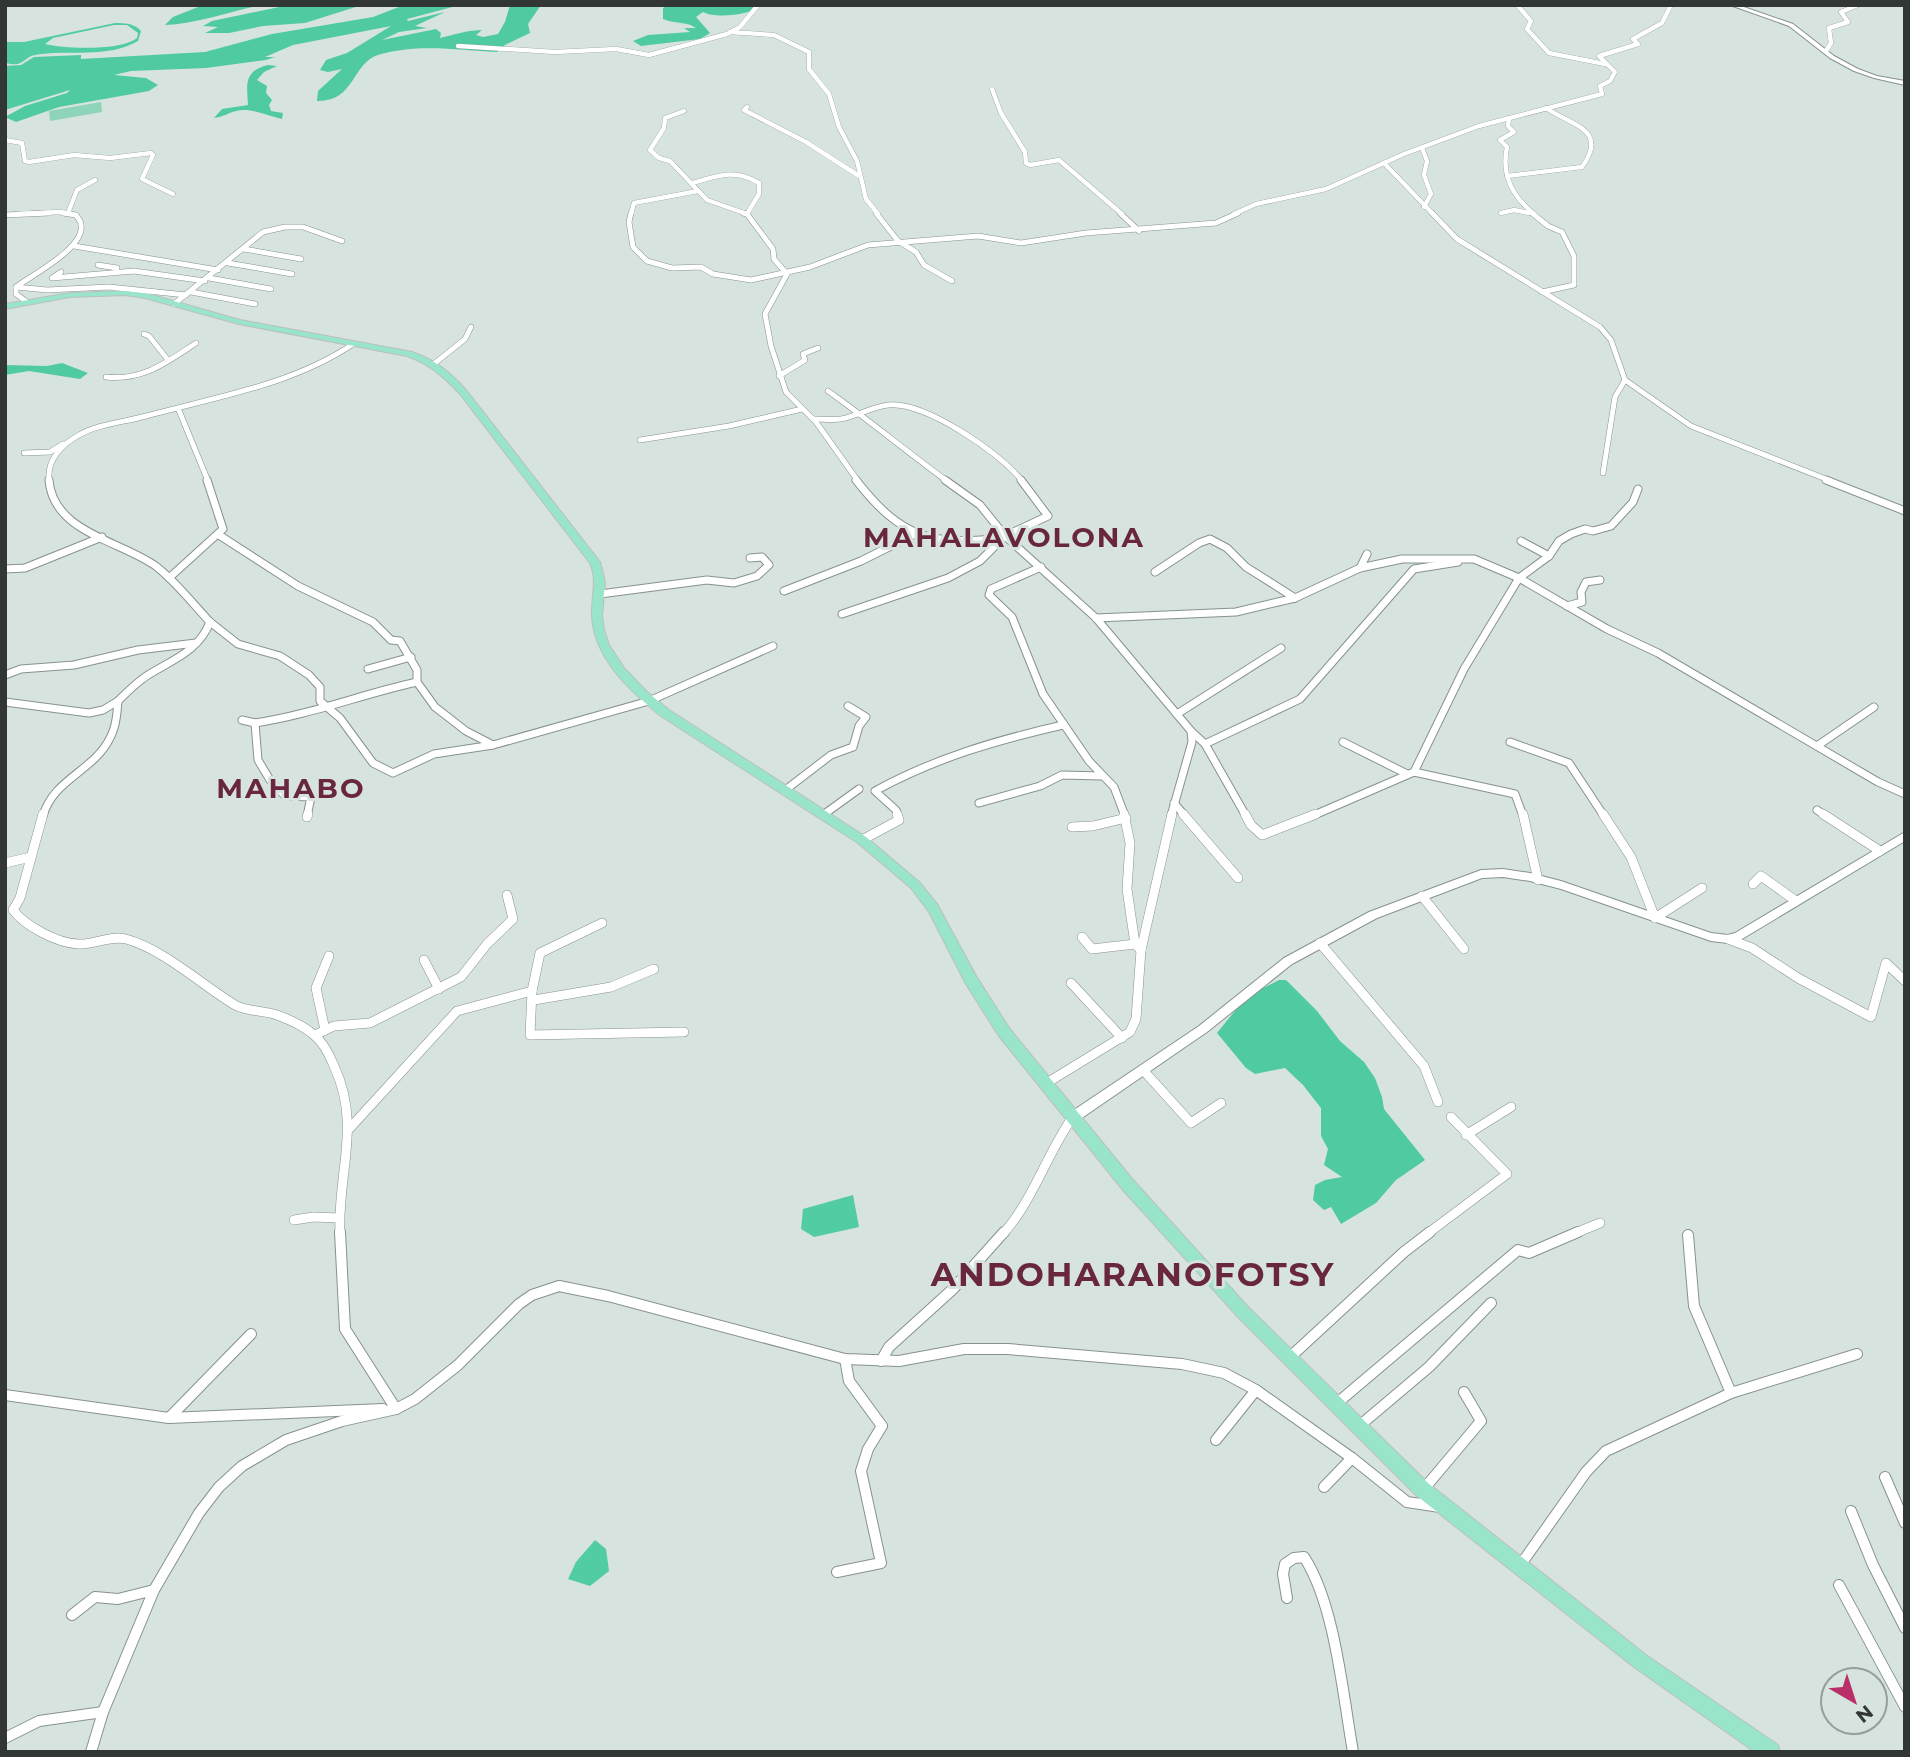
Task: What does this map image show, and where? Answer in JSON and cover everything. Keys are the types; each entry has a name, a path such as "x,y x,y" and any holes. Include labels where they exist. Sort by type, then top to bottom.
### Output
{"main road":[{"path":"5,307 69,295 106,293 146,296 239,322 408,354 435,363 463,392 595,562 600,576 597,621 608,649 624,675 649,701 862,840 925,897 991,1014 1072,1118 1190,1256 1289,1359 1423,1490 1640,1661 1771,1752"}],"street":[{"path":"458,46 555,52 615,50 649,55 730,32 740,27 758,5"},
{"path":"1517,5 1531,22 1527,29 1549,52 1608,65"},
{"path":"698,191 634,203 629,222 633,247 647,261 672,268 701,267 713,274 751,279 787,274 868,245 898,241 978,236 1021,243 1086,233 1216,223 1256,204 1326,189 1422,148 1509,118 1602,94 1600,86 1610,80 1615,72 1599,57 1638,44 1633,38 1662,23 1671,5"},
{"path":"1731,5 1791,25 1856,70 1905,83"},
{"path":"1826,51 1831,43 1829,29 1848,22 1842,12 1858,5"},
{"path":"730,32 774,35 808,52 809,69 830,94 839,127 857,161 866,199 898,241 916,252 924,265 952,281"},
{"path":"992,89 1001,113 1025,152 1026,163 1030,165 1059,160 1139,231"},
{"path":"747,107 744,110 755,118 807,142 859,176"},
{"path":"1507,176 1582,167 1591,158 1592,141 1586,130 1568,118 1553,115 1546,108"},
{"path":"684,111 665,118 664,128 650,150 659,158 670,161 707,200 747,214 773,249 774,259 787,274"},
{"path":"1509,118 1508,127 1514,132 1500,140 1507,147 1504,161 1507,176 1518,194 1518,201 1539,219"},
{"path":"5,140 22,143 25,161 29,162 74,155 110,159 151,153 153,155 142,179 173,194"},
{"path":"1422,148 1427,160 1424,174 1431,194 1424,207"},
{"path":"1384,163 1457,239 1600,327 1608,334 1625,380 1691,426 1905,511"},
{"path":"693,183 723,173 745,173 759,183 760,194 747,214"},
{"path":"68,213 77,190 95,180"},
{"path":"1501,213 1526,211 1562,232 1574,256 1574,285 1542,292"},
{"path":"5,215 68,213 76,215 81,224 79,239 74,246 16,287 16,294 27,302"},
{"path":"174,304 263,232 293,224 342,241"},
{"path":"253,240 263,225"},
{"path":"74,246 218,270"},
{"path":"244,249 301,259"},
{"path":"228,263 292,274"},
{"path":"98,264 271,289"},
{"path":"52,278 134,271"},
{"path":"44,283 61,272"},
{"path":"787,274 784,287 765,309 765,321 784,389 814,419 835,453 880,511 896,525 915,534 950,543 1004,537 1048,516 1012,468 959,431 918,409 898,403 832,420 814,419"},
{"path":"16,287 50,291 97,287 132,288 254,304"},
{"path":"435,363 465,339 471,327"},
{"path":"144,334 149,336 168,360"},
{"path":"106,377 124,381 142,377 196,343"},
{"path":"24,453 50,452 74,437 96,428 297,375 328,361 353,344"},
{"path":"779,376 805,360 803,354 818,348"},
{"path":"1603,473 1615,397 1625,380"},
{"path":"828,391 874,423 912,456 968,494 1004,537 1096,618 1205,744 1251,825 1262,835 1275,832 1410,773 1464,668 1519,578 1549,556 1559,541 1571,534 1585,529 1593,531 1611,526 1633,502 1638,489"},
{"path":"169,578 223,529 211,489 178,408"},
{"path":"640,440 729,426 802,409"},
{"path":"74,437 50,462 48,490 63,516 153,564 209,622 237,644 280,656 309,675 320,687 320,701 340,718 373,763 393,773 434,754 493,745 649,701 773,646"},
{"path":"784,591 861,561 915,534"},
{"path":"219,535 298,586 373,622 391,640 400,641 418,670 417,682 435,707 467,732 493,745"},
{"path":"5,569 26,568 102,537"},
{"path":"842,614 948,578 980,561 1004,537"},
{"path":"1155,572 1199,543 1210,539 1227,548 1246,567 1295,598"},
{"path":"1521,541 1549,556"},
{"path":"1360,568 1367,554"},
{"path":"600,594 707,580 728,583 747,580 765,571 769,565 762,557 750,558"},
{"path":"1096,618 1236,612 1295,598 1360,568 1402,559 1474,559 1519,578 1681,665 1817,747 1905,794"},
{"path":"1205,744 1300,699 1414,569 1474,559"},
{"path":"1041,567 991,589 989,595 1012,617 1043,694 1063,725 1102,776 1114,787 1126,818 1130,843 1126,889 1138,947"},
{"path":"1567,606 1582,602 1581,592 1586,582 1600,580"},
{"path":"5,702 89,713 103,710 118,701 146,676 199,643 207,633 209,622"},
{"path":"5,675 21,669 74,665 138,650 199,643"},
{"path":"1177,714 1281,648"},
{"path":"368,669 411,657"},
{"path":"242,720 255,723 295,717 417,682"},
{"path":"118,701 118,715 109,743 82,770 52,793 20,898 9,912 55,938 78,944 126,939 176,964 238,1007 277,1015 320,1033 334,1026 370,1023 461,977 487,944 513,919 507,895"},
{"path":"784,790 831,755 853,747 859,726 866,717 848,706"},
{"path":"1817,747 1874,707"},
{"path":"255,723 258,732 255,743 258,761 285,796 311,797 307,817"},
{"path":"862,840 899,820 895,810 875,790 909,771 951,753 1063,725"},
{"path":"1045,1084 1122,1038 1130,1031 1136,1019 1138,947 1192,741 1191,731"},
{"path":"1510,742 1569,763 1631,857 1655,918"},
{"path":"1343,743 1410,773 1515,794 1520,802 1538,880"},
{"path":"979,803 1040,786 1062,775 1102,776"},
{"path":"823,815 859,789"},
{"path":"1174,803 1238,878"},
{"path":"1817,810 1880,851"},
{"path":"1072,827 1093,827 1126,818"},
{"path":"1728,939 1738,936 1905,836"},
{"path":"5,863 31,857"},
{"path":"881,1361 889,1347 953,1289 1020,1215 1061,1134 1072,1118 1203,1029 1288,961 1373,915 1467,878 1496,871 1538,880 1597,897 1711,937 1728,939 1752,948 1798,978 1871,1017 1886,963 1905,981"},
{"path":"1753,884 1761,876 1796,901"},
{"path":"1655,918 1702,888"},
{"path":"1422,896 1464,949"},
{"path":"602,923 540,953 530,1035 684,1032"},
{"path":"1082,937 1092,949 1138,947"},
{"path":"1320,943 1424,1066 1438,1102"},
{"path":"329,956 324,974 316,988 320,1033 345,1088 349,1129 339,1219 345,1329 396,1409"},
{"path":"424,960 439,989"},
{"path":"349,1129 457,1011 533,995 593,993 638,978 654,969"},
{"path":"1071,982 1122,1038"},
{"path":"1143,1070 1191,1123 1221,1103"},
{"path":"1466,1135 1511,1107"},
{"path":"1289,1359 1404,1252 1507,1174 1451,1117"},
{"path":"294,1220 313,1217 339,1219"},
{"path":"1336,1404 1518,1250 1529,1252 1600,1223"},
{"path":"1688,1234 1694,1306 1731,1393"},
{"path":"90,1752 103,1712 154,1590 199,1513 219,1487 242,1466 286,1440 342,1421 396,1409 415,1399 458,1365 519,1304 532,1295 559,1286 608,1296 845,1359 899,1361 964,1349 1008,1349 1182,1364 1224,1373 1256,1390 1352,1458 1407,1502 1443,1508"},
{"path":"1358,1427 1429,1367 1491,1303"},
{"path":"169,1418 251,1334"},
{"path":"1518,1567 1586,1472 1606,1451 1731,1393 1857,1354"},
{"path":"837,1572 881,1563 861,1471 868,1449 882,1426 849,1381 845,1359"},
{"path":"1216,1440 1256,1390"},
{"path":"1423,1490 1481,1421 1464,1392"},
{"path":"5,1395 169,1418 396,1409"},
{"path":"1324,1487 1352,1458"},
{"path":"1885,1477 1905,1523"},
{"path":"1851,1511 1873,1565 1905,1628"},
{"path":"1287,1598 1283,1574 1285,1564 1294,1558 1304,1558 1314,1572 1331,1631 1353,1752"},
{"path":"1839,1585 1905,1707"},
{"path":"72,1615 94,1597 118,1599 154,1590"},
{"path":"5,1738 39,1721 103,1712"}],"shaded area":[{"path":"203,5 262,5 201,20 165,25 173,17"},
{"path":"289,5 362,5 305,23 263,26 229,33 205,33 218,27 203,26 212,21"},
{"path":"404,5 460,5 407,19 408,21 445,12 415,26 427,28 399,32 382,40 436,29 441,33 440,38 475,30 482,30 476,35 483,37 498,34 510,5 541,5 528,24 530,33 497,52 422,48 378,55 369,59 346,89 329,100 317,101 318,91 342,69 328,72 320,70 326,60 347,53 391,26 293,45 265,57 275,57 266,60 206,68 131,71 114,75 146,78 158,85 149,91 59,107 16,122 5,117 25,106 70,90 5,110 5,66 21,65 34,57 81,55 81,59 205,52 272,34 373,17"},
{"path":"668,5 762,5 733,15 703,12 696,17 710,33 700,39 641,46 633,41 648,35 690,32 684,28 696,28 663,19 663,8"},
{"path":"115,23 126,23 141,31 138,41 126,47 100,52 48,53 31,56 16,64 6,63 5,42 24,42","holes":["114,25 127,25 138,33 137,38 119,45 79,48 45,44 53,38"]},
{"path":"268,65 277,66 264,72 257,80 267,86 266,93 272,100 269,105 271,111 283,113 282,119 247,110 214,118 222,109 248,105 247,85 250,75"},
{"path":"101,102 102,112 50,121 49,111"},
{"path":"62,363 88,373 80,379 29,371 5,375 5,365 47,366"},
{"path":"1279,980 1286,980 1317,1011 1340,1041 1364,1062 1375,1078 1384,1109 1425,1160 1396,1180 1376,1203 1341,1224 1331,1207 1324,1210 1313,1200 1315,1185 1342,1177 1324,1165 1328,1149 1321,1136 1321,1108 1285,1068 1255,1074 1246,1068 1217,1033 1246,997"},
{"path":"853,1195 859,1227 814,1237 801,1229 803,1209"},
{"path":"595,1540 606,1549 609,1571 590,1586 568,1579 576,1562"}],"district":[{"name":"MAHALAVOLONA","path":"1004,537"},
{"name":"MAHABO","path":"291,788"},
{"name":"ANDOHARANOFOTSY","path":"1133,1274"}]}
